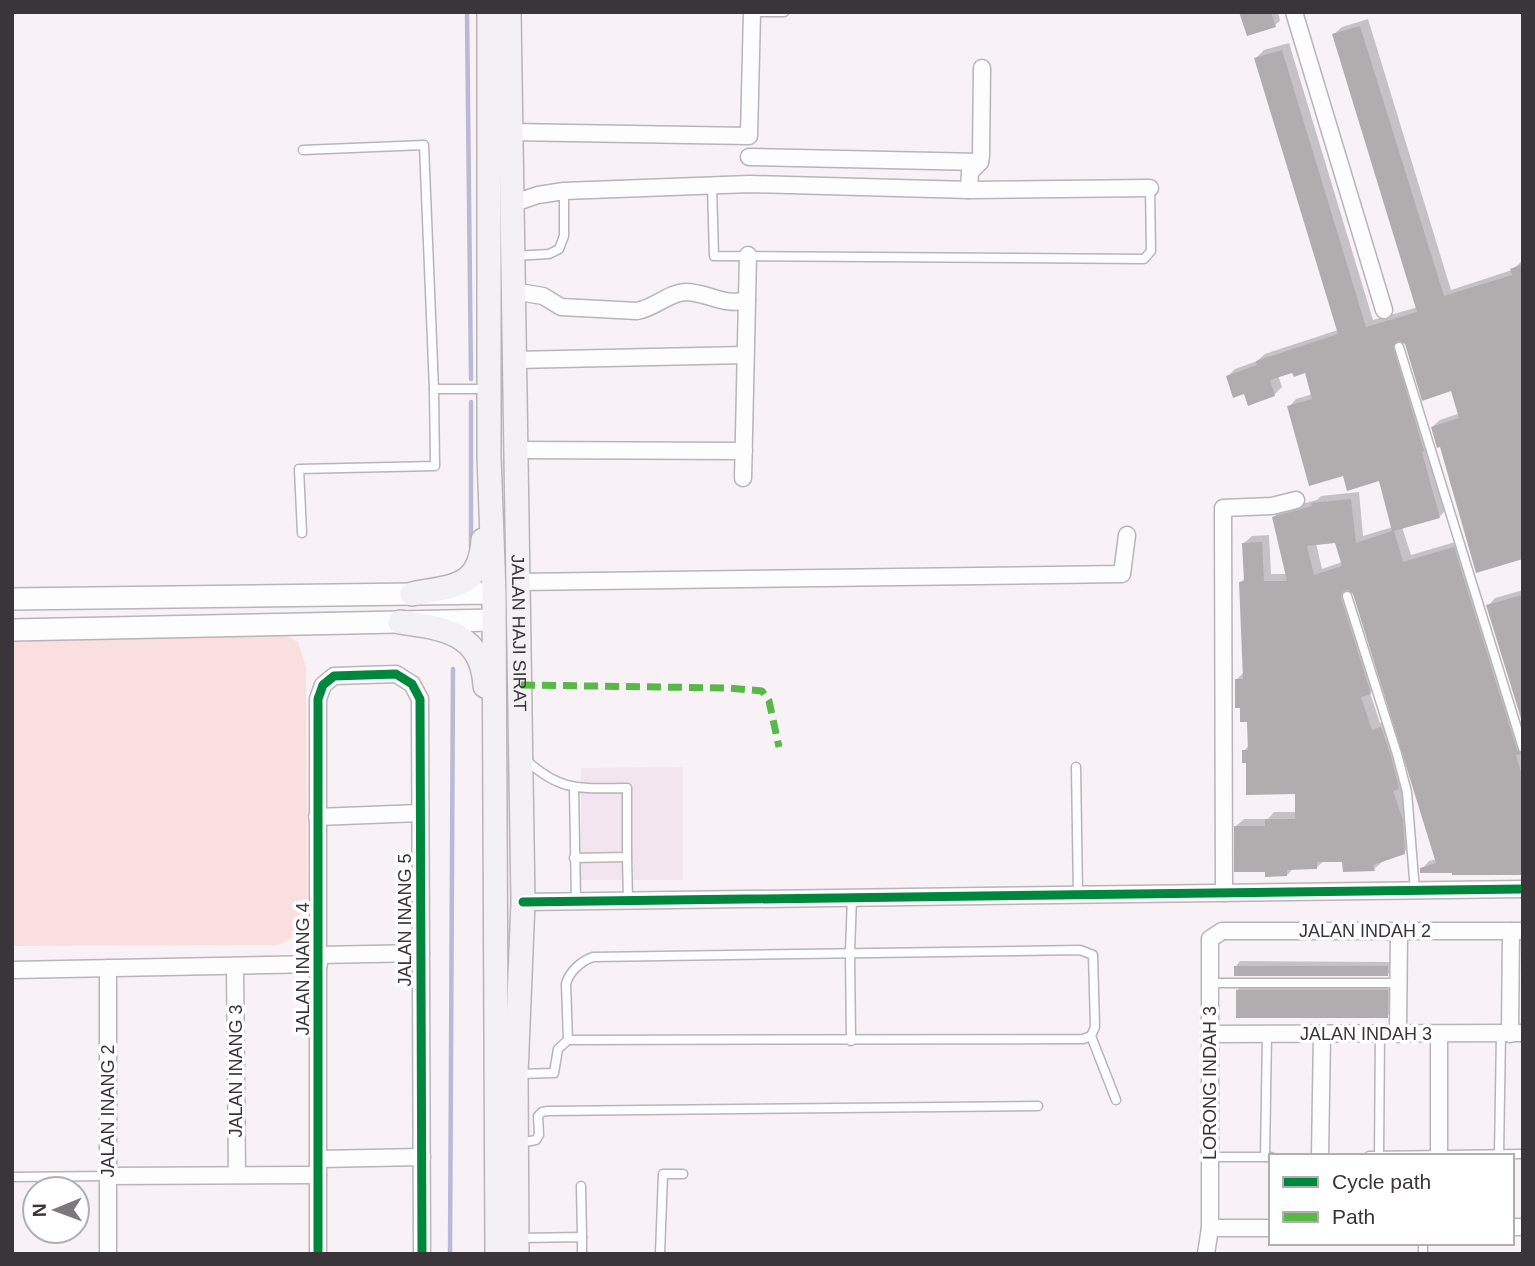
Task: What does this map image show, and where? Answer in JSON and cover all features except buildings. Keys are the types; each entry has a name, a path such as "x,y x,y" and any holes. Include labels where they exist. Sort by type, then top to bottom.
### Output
{"main road":[{"name":"JALAN HAJI SIRAT","path":"489,12 489,456 498,606 497,1254"},
{"path":"490,174 497,123 499,80 497,12"},
{"name":"JALAN HAJI SIRAT","path":"509,12 523,902 516,1074 517,1246"},
{"path":"489,352 498,305 498,220 511,204"},
{"path":"514,360 509,420 509,592 498,606 510,619 511,667 521,685"},
{"path":"412,594 454,586 473,575 481,564 489,456"},
{"path":"400,622 440,628 463,639 475,652 484,671 489,897 496,962"}],"street":[{"path":"750,184 752,12"},
{"path":"1294,12 1384,310"},
{"path":"969,190 970,172 980,162 982,68"},
{"path":"512,132 749,136"},
{"path":"749,158 980,162"},
{"path":"511,204 537,195 564,191 750,184 969,190 1150,188"},
{"path":"743,478 748,255"},
{"path":"513,291 543,296 561,307 637,311 647,309 677,293 688,292 726,303 747,300"},
{"path":"514,360 745,355"},
{"path":"516,450 744,451"},
{"path":"1224,893 1223,508 1272,506 1296,500"},
{"path":"519,582 1122,574 1127,535"},
{"path":"12,599 412,594 498,606"},
{"path":"12,630 400,622 498,606"},
{"name":"JALAN INANG 5","path":"323,685 334,676 396,674 412,684 420,699 422,1254"},
{"name":"JALAN INANG 4","path":"318,1254 318,699 323,685"},
{"path":"317,817 420,813"},
{"path":"523,902 1523,889"},
{"name":"JALAN INDAH 2","path":"1210,939 1222,931 1517,932"},
{"path":"1398,1034 1399,932"},
{"path":"1511,1033 1517,932"},
{"name":"LORONG INDAH 3","path":"1206,1254 1210,1228 1210,939"},
{"path":"12,970 236,966 421,953"},
{"name":"JALAN INANG 3","path":"236,966 237,1175"},
{"name":"JALAN INANG 2","path":"107,968 108,1254"},
{"name":"JALAN INDAH 3","path":"1210,1034 1511,1033"},
{"path":"1320,1154 1322,1034"},
{"path":"1439,1034 1439,1154"},
{"path":"108,1177 237,1175 422,1157"},
{"path":"1210,1228 1269,1228"}],"lane":[{"path":"752,12 784,12"},
{"path":"302,533 299,469 435,466 424,145 303,150"},
{"path":"712,186 714,256 1144,259 1151,251 1150,188"},
{"path":"513,256 549,254 559,249 564,236 564,191"},
{"path":"1399,347 1523,748"},
{"path":"434,389 489,389"},
{"path":"1347,596 1407,792 1415,891"},
{"path":"522,757 542,774 574,788 627,788 628,900"},
{"path":"1076,767 1078,895"},
{"path":"574,788 576,901"},
{"path":"574,858 627,857"},
{"path":"851,1041 852,897"},
{"path":"568,1040 568,976 586,959 593,957 1080,950 1093,955 1095,1027 1091,1036 1116,1100"},
{"path":"1210,984 1399,983"},
{"path":"1499,1154 1511,1033"},
{"path":"1210,1157 1268,1157 1267,1034"},
{"path":"1379,1154 1380,1034"},
{"path":"516,1074 554,1073 558,1049 568,1040 851,1041 1083,1039 1091,1036"},
{"path":"516,1143 537,1140 538,1116 548,1111 1038,1106"},
{"path":"660,1254 663,1174 683,1174"},
{"path":"12,1177 108,1177"},
{"path":"581,1186 582,1254"},
{"path":"517,1246 582,1237"}],"shaded area":[{"path":"278,631 298,642 306,668 307,896 304,920 293,937 278,945 12,946 12,636"},
{"path":"683,767 683,880 581,880 581,768"}],"waterway":[{"path":"467,12 471,379"},
{"path":"471,402 471,548"},
{"path":"450,1254 453,669"}],"marked path":[{"path":"521,685 728,688 762,691 769,701 779,747"}],"cycle path":[{"path":"318,1254 318,699 323,685 334,676 396,674 412,684 420,699 422,1254"},
{"path":"523,902 1523,889"}]}
